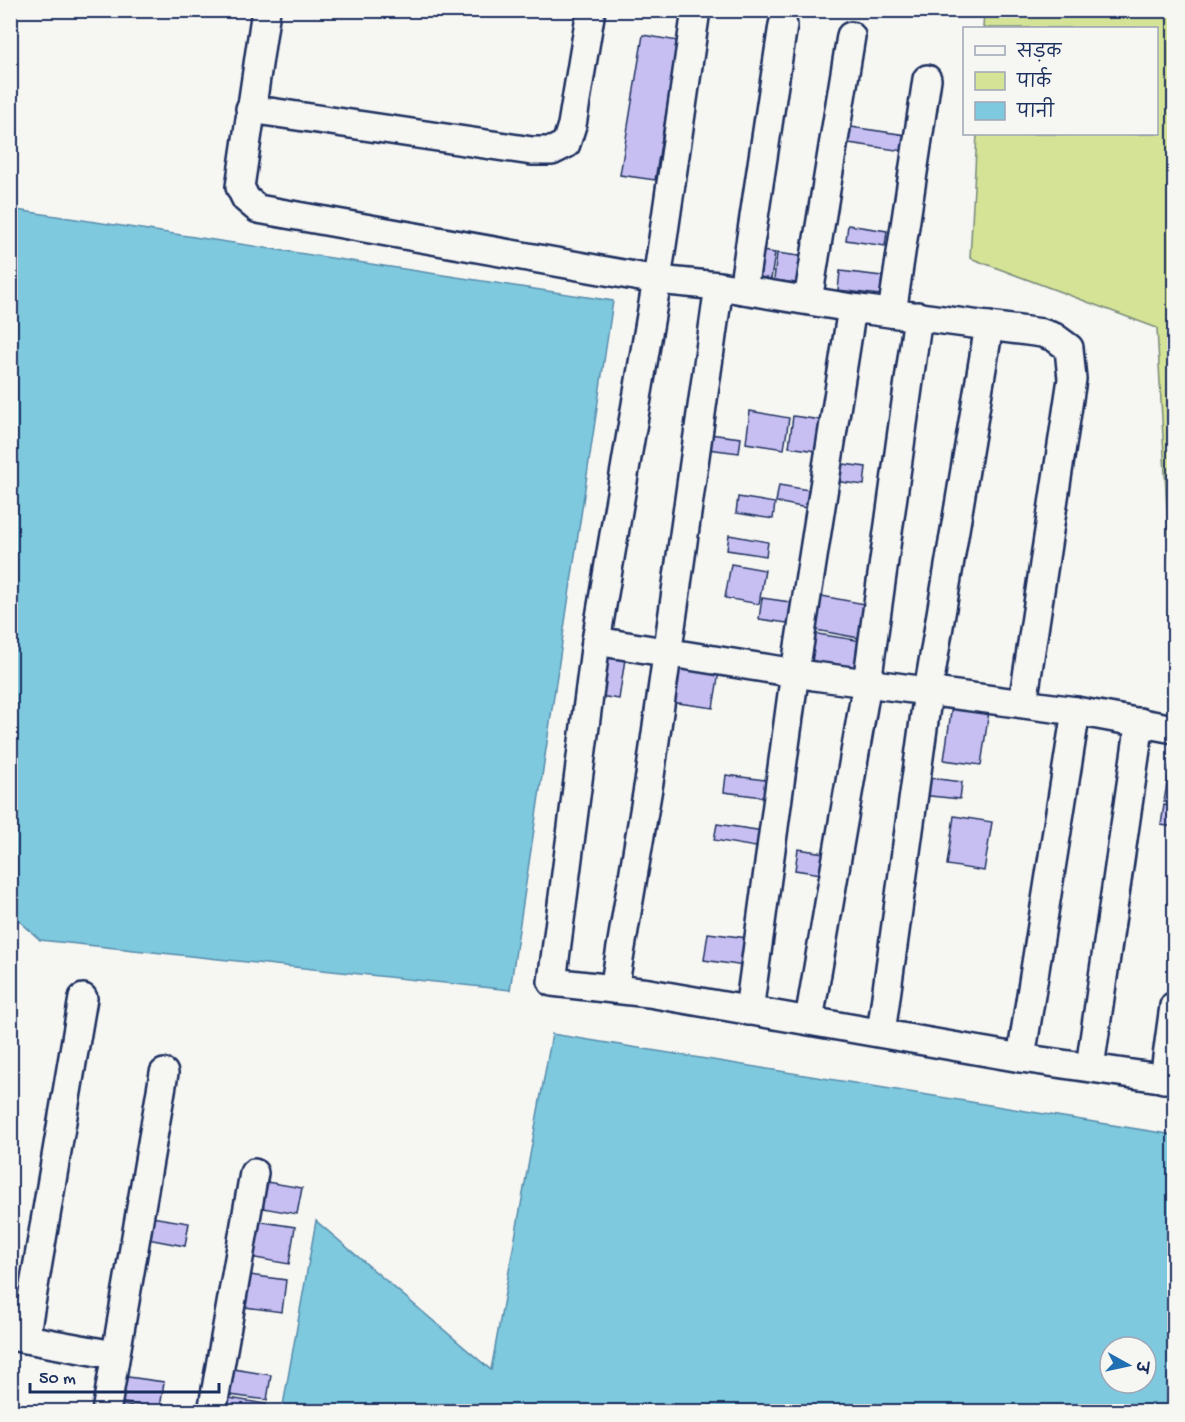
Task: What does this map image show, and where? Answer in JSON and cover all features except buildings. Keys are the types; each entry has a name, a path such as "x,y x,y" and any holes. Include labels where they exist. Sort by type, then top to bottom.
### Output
{"street":[{"path":"266,10 240,187 246,199 258,209 657,280 731,288 1054,337 1069,348 1072,360 1072,379 1023,704"},
{"path":"250,109 532,151 552,150 566,144 572,125 591,10"},
{"path":"696,10 657,280 596,640 552,982 614,989 809,1020 1021,1058 1169,1080 1174,1006"},
{"path":"614,989 667,652 731,288 783,25"},
{"path":"808,300 850,36"},
{"path":"892,313 927,79"},
{"path":"749,1011 795,672 852,308"},
{"path":"809,1020 867,683 918,316"},
{"path":"881,1033 928,692 989,326"},
{"path":"596,640 867,683 1076,711 1174,729"},
{"path":"1021,1058 1076,711"},
{"path":"1090,1067 1140,722"},
{"path":"83,999 18,1338 114,1355"},
{"path":"106,1412 164,1073"},
{"path":"212,1412 254,1173"}],"green space":[{"path":"984,11 1174,11 1174,602 1172,601 1157,328 970,258 977,135 1158,135 1158,27 983,27"}],"water":[{"path":"10,209 613,301 510,990 40,940 11,913"},
{"path":"552,1034 1174,1135 1174,1411 282,1411 316,1221 491,1370"}]}
